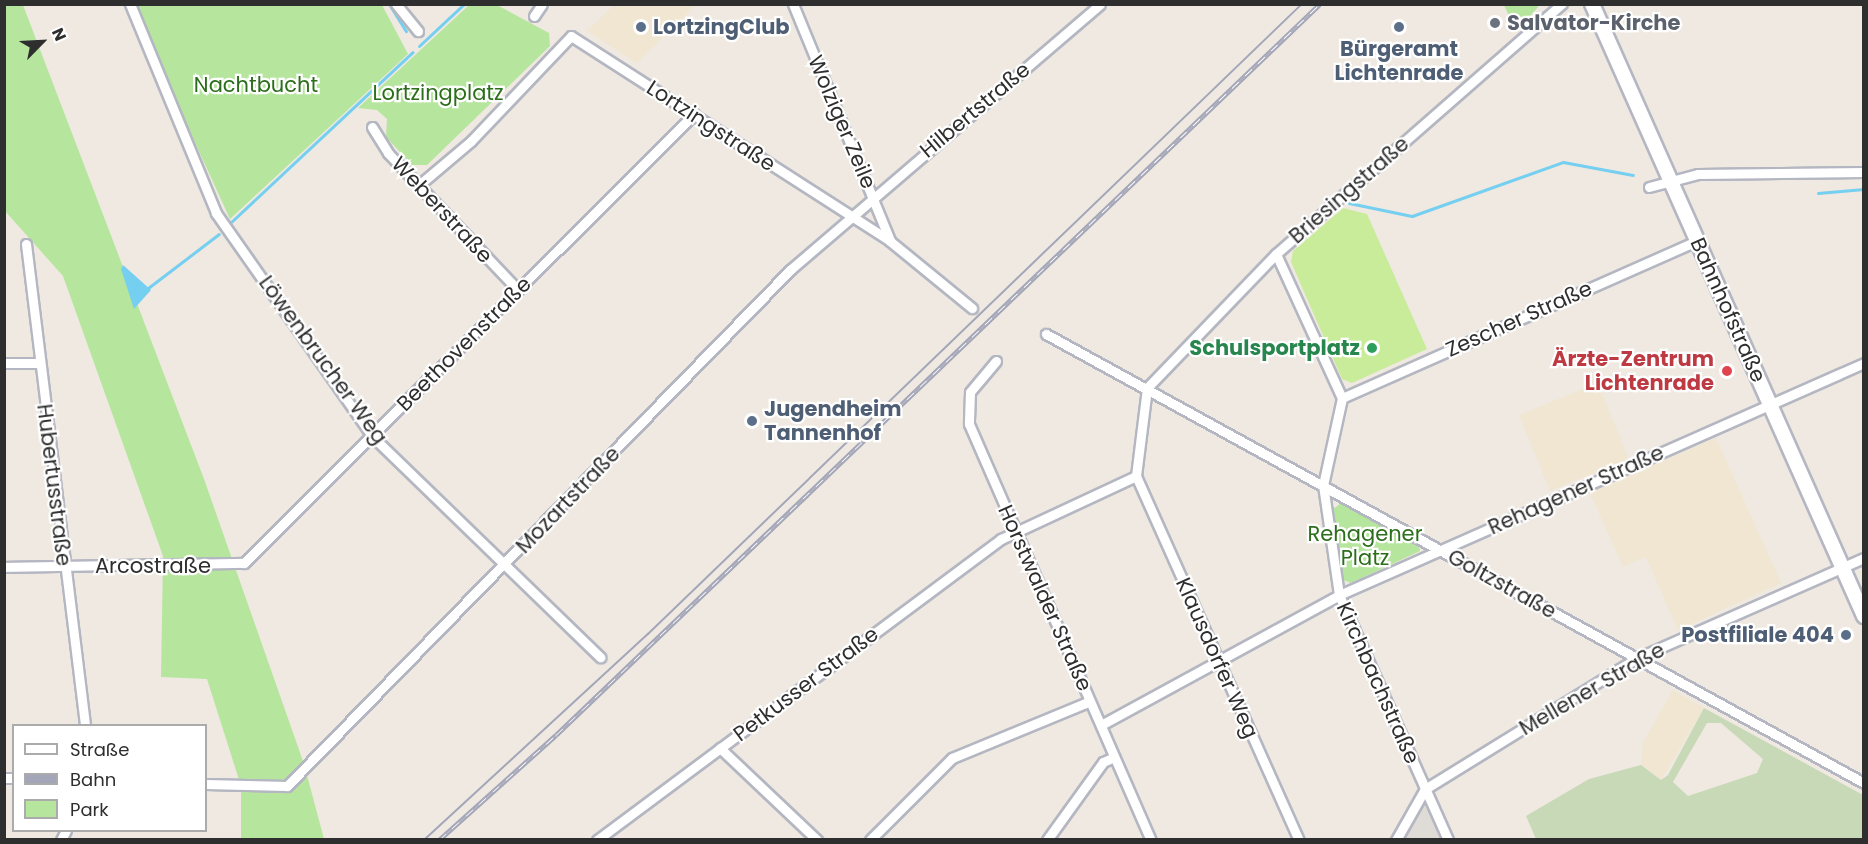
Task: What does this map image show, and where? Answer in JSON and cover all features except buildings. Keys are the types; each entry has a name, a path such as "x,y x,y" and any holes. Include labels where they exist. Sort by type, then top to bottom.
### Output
{"street":[{"name":"Löwenbrucher Weg","path":"130,4 216,213 372,436 600,657"},
{"path":"396,4 418,31"},
{"path":"534,16 542,4"},
{"name":"Wolziger Zeile","path":"793,4 891,241"},
{"name":"Hilbertstraße","path":"852,216 1100,4"},
{"name":"Briesingstraße","path":"1147,387 1276,254 1562,4"},
{"name":"Bahnhofstraße","path":"1592,4 1863,616"},
{"name":"Lortzingstraße","path":"419,185 471,141 571,36 852,216"},
{"name":"Beethovenstraße","path":"229,566 244,563 694,114"},
{"name":"Weberstraße","path":"372,127 375,138 518,290"},
{"path":"1649,187 1698,174 1863,172"},
{"name":"Wolziger Zeile","path":"852,216 891,241 972,308"},
{"name":"Mozartstraße","path":"207,784 287,786 790,270 852,216"},
{"name":"Zescher Straße","path":"1342,398 1697,241"},
{"name":"Hubertusstraße","path":"26,244 85,724"},
{"path":"1276,254 1342,398 1323,485"},
{"name":"Goltzstraße","path":"1046,334 1147,387 1863,783"},
{"name":"Horstwalder Straße","path":"996,361 970,392 968,417 1151,840"},
{"path":"4,363 39,363"},
{"name":"Rehagener Straße","path":"1101,725 1339,595 1863,363"},
{"path":"1136,476 1147,387"},
{"name":"Petkusser Straße","path":"597,840 1016,531 1136,476"},
{"name":"Klausdorfer Weg","path":"1136,476 1299,840"},
{"name":"Kirchbachstraße","path":"1323,485 1339,595 1448,840"},
{"name":"Mellener Straße","path":"1425,789 1638,658 1863,558"},
{"name":"Arcostraße","path":"4,567 229,566"},
{"path":"870,840 952,758 1090,701"},
{"path":"720,748 818,840"},
{"path":"1047,840 1103,762 1114,757"},
{"path":"1396,840 1425,789"}],"shaded area":[{"path":"614,5 696,5 637,63 587,31"},
{"path":"1598,383 1629,459 1550,491 1519,415"},
{"path":"1716,438 1781,583 1678,630 1646,557 1623,567 1590,493"},
{"path":"1673,690 1704,708 1661,780 1641,765 1643,742"},
{"path":"1419,789 1421,793 1431,789 1453,839 1390,840"}],"green space":[{"path":"4,5 23,5 204,479 304,764 324,839 241,839 241,786 207,679 161,677 163,556 63,276 5,211"},
{"name":"Nachtbucht","path":"132,5 382,5 408,54 230,219"},
{"name":"Lortzingplatz","path":"469,5 497,5 549,33 550,46 427,165 412,165 386,137 387,119 377,110 358,108"},
{"path":"1504,5 1537,5 1538,7 1516,32"},
{"path":"1343,208 1367,214 1427,349 1352,383 1342,379 1291,262 1293,251"},
{"name":"Rehagener Platz","path":"1343,502 1419,543 1420,551 1351,583 1343,580 1333,509"},
{"path":"1704,708 1863,795 1863,839 1536,839 1526,816 1589,779 1641,765 1661,780 1668,775","holes":["1707,723 1721,723 1763,759 1757,773 1688,796 1673,782"]}],"water":[{"path":"123,265 151,290 134,309 121,269"}],"waterway":[{"path":"389,4 406,31"},
{"path":"419,46 464,4"},
{"path":"230,223 413,52"},
{"path":"1349,203 1412,216 1563,162 1633,175"},
{"path":"1818,193 1864,189"},
{"path":"148,288 219,234"}],"tram line":[{"path":"424,840 648,634 1302,4"}],"railway":[{"path":"439,840 556,735 1320,4"}],"place":[{"name":"Salvator-Kirche","path":"1495,23"},
{"name":"LortzingClub","path":"641,27"},
{"name":"Bürgeramt Lichtenrade","path":"1399,27"},
{"name":"Schulsportplatz","path":"1372,348"},
{"name":"Ärzte-Zentrum Lichtenrade","path":"1727,371"},
{"name":"Jugendheim Tannenhof","path":"752,421"},
{"name":"Postfiliale 404","path":"1846,635"}]}
